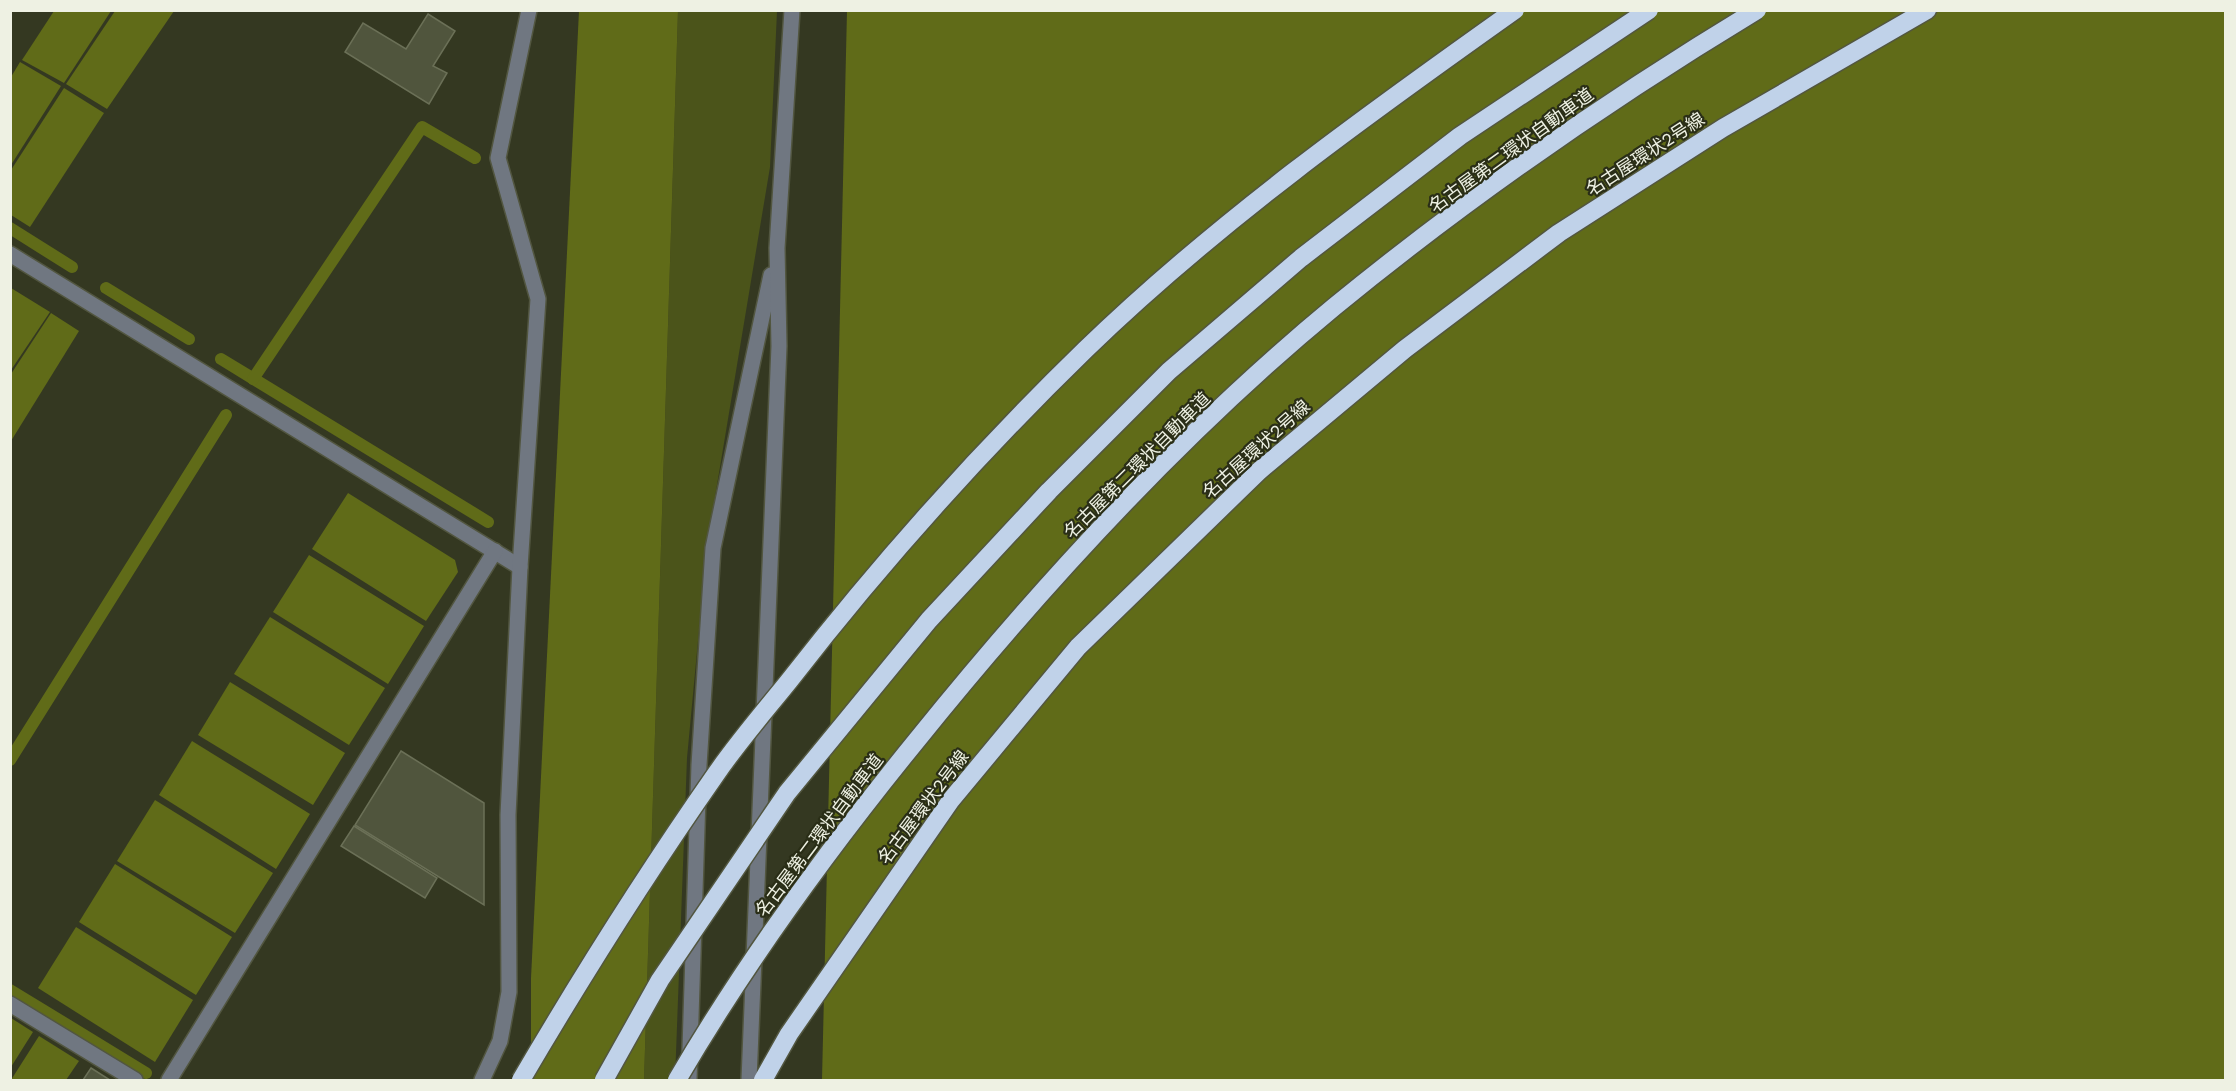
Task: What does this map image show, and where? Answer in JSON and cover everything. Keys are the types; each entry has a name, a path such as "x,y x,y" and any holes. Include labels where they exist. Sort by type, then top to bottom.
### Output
{"highway":[{"path":"521,1080 573,991 717,772 853,599 977,461 1086,348 1207,242 1379,106 1515,10"},
{"name":"名古屋第二環状自動車道","path":"604,1080 660,980 787,793 929,620 1049,491 1169,371 1301,258 1460,136 1649,10"},
{"name":"名古屋第二環状自動車道","path":"677,1080 719,1008 850,823 981,660 1098,532 1212,416 1334,308 1500,180 1680,57 1757,10"},
{"name":"名古屋環状2号線","path":"763,1080 789,1034 951,800 1078,647 1259,471 1405,349 1559,233 1723,128 1927,10"}],"street":[{"path":"482,1080 500,1041 509,992 508,815 520,567 538,299 498,158 529,10"},
{"path":"749,1080 779,346 777,249 792,10"},
{"path":"689,1080 699,765 713,548 777,249"},
{"path":"10,254 520,567"},
{"path":"169,1080 495,551"},
{"path":"10,1004 135,1080"}],"shaded area":[{"path":"54,11 111,11 64,83 22,60"},
{"path":"115,11 174,11 107,109 66,84"},
{"path":"579,11 678,11 644,1080 531,1080 531,978"},
{"path":"678,11 777,11 770,167 707,545 687,758 675,1080 644,1080"},
{"path":"847,11 2225,11 2225,1080 822,1080"},
{"path":"20,62 61,86 11,165 11,77"},
{"path":"64,88 104,113 30,227 11,215 11,170"},
{"path":"11,288 50,312 11,370"},
{"path":"51,313 79,331 11,441 11,374"},
{"path":"348,493 455,560 458,572 426,621 312,549"},
{"path":"309,555 424,626 388,684 273,612"},
{"path":"270,617 385,688 349,745 234,674"},
{"path":"230,682 345,753 313,805 198,735"},
{"path":"192,741 310,814 276,869 159,795"},
{"path":"155,800 273,873 235,933 117,861"},
{"path":"115,864 232,937 196,995 79,922"},
{"path":"76,927 193,1000 155,1062 38,988"},
{"path":"11,1018 33,1032 11,1067"},
{"path":"39,1036 79,1061 66,1080 11,1080"}],"building":[{"path":"428,14 455,31 433,66 447,73 429,104 345,52 363,23 406,49"},
{"path":"401,751 484,803 484,905 355,825"},
{"path":"354,826 437,878 425,898 341,846"},
{"path":"91,1068 110,1080 83,1080"}],"waterway":[{"path":"253,379 422,127 475,158"},
{"path":"10,228 72,267"},
{"path":"106,288 189,339"},
{"path":"221,359 488,522"},
{"path":"10,760 226,415"},
{"path":"10,990 146,1073"}]}
